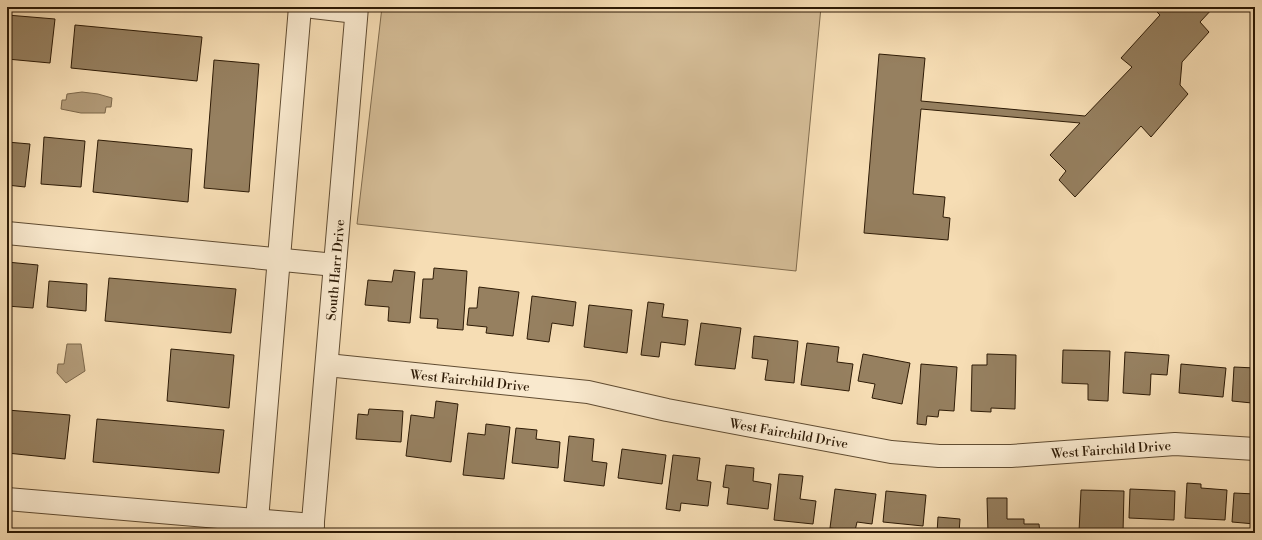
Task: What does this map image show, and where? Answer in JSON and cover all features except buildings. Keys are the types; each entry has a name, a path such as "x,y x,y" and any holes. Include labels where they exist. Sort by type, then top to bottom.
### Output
{"street":[{"path":"257,520 300,7"},
{"path":"313,7 357,9"},
{"name":"South Harr Drive","path":"313,529 357,9"},
{"path":"7,233 335,265"},
{"name":"West Fairchild Drive","path":"327,365 588,392 667,410 891,452 939,456 1012,456 1175,444 1255,449"},
{"path":"7,499 257,520 313,529"}],"shaded area":[{"path":"382,7 821,7 796,271 357,224"},
{"path":"82,92 112,98 111,107 106,107 105,113 81,113 61,109 62,100 66,100 67,94"},
{"path":"67,344 81,344 85,371 66,383 57,373 58,364 64,364"}]}
